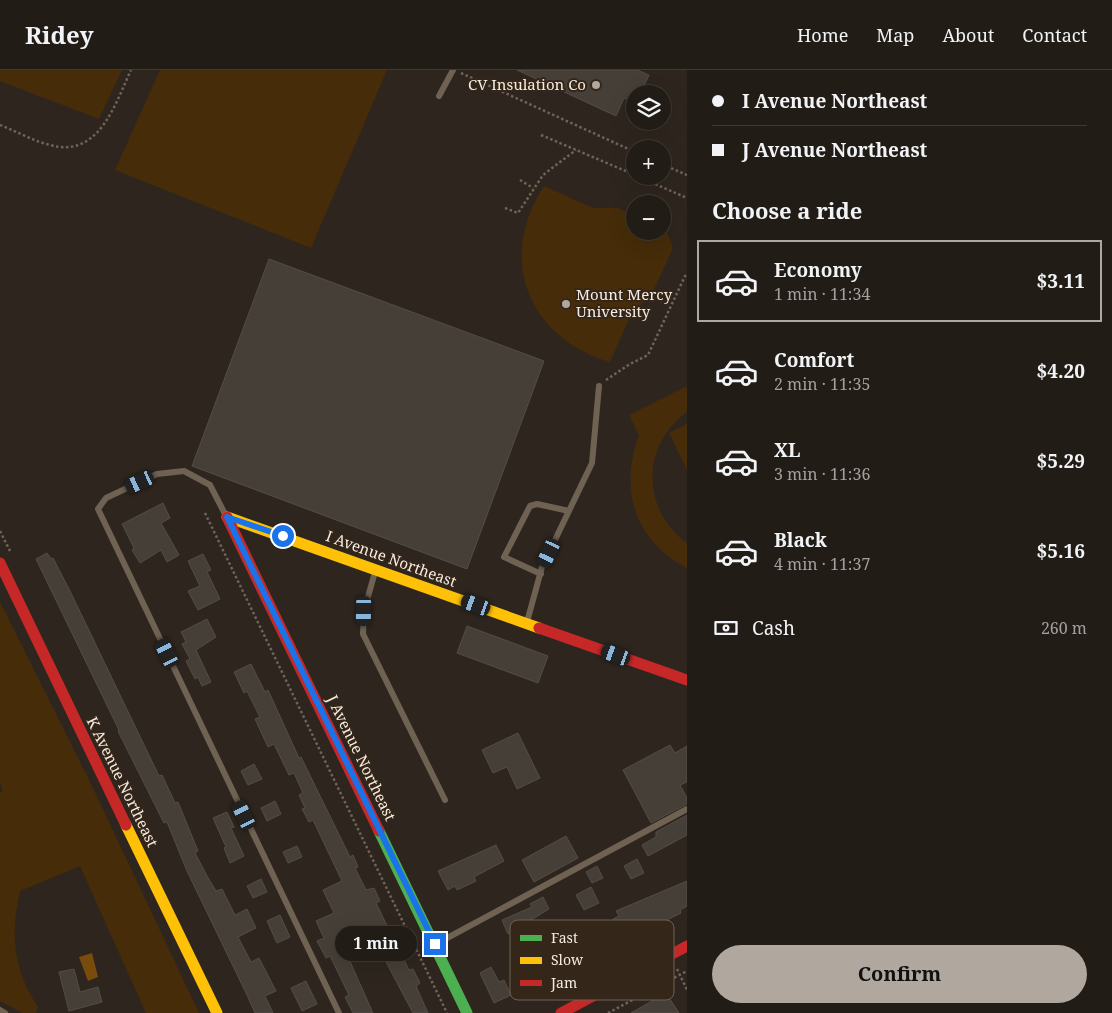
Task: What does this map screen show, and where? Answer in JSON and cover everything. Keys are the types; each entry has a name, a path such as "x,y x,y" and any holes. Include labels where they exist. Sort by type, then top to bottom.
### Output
{"street":[{"name":"I Avenue Northeast","path":"227,517 687,680"},
{"name":"J Avenue Northeast","path":"227,517 467,1013"},
{"name":"K Avenue Northeast","path":"0,563 217,1013"},
{"path":"674,953 687,946"},
{"path":"561,1013 585,1000"}],"lane":[{"path":"438,96 453,70"},
{"path":"527,623 541,574 592,462 599,386"},
{"path":"227,517 210,485 184,471 157,474 106,498 98,509 339,1013"},
{"path":"541,574 504,557 530,506 537,504 569,511"},
{"path":"376,570 364,611 363,634 445,800"},
{"path":"435,944 687,809"},
{"path":"0,1010 6,1013"}],"path":[{"path":"0,125 50,146 67,148 84,144 97,135 107,122 131,70"},
{"path":"464,74 626,148"},
{"path":"541,135 626,172"},
{"path":"505,208 518,213 533,188 555,164 576,150"},
{"path":"671,168 687,175"},
{"path":"520,180 533,188"},
{"path":"657,185 687,198"},
{"path":"599,386 630,364 648,356 685,276 687,277"},
{"path":"205,513 447,1013"},
{"path":"0,531 12,555"},
{"path":"674,964 687,990"},
{"path":"674,978 687,971"},
{"path":"608,1013 633,1000"}],"shaded area":[{"path":"0,70 122,70 99,119 0,81"},
{"path":"160,70 387,70 311,248 115,170"},
{"path":"544,186 593,208 618,208 626,212 626,240 670,240 673,248 651,296 632,312 610,362 581,350 558,334 540,315 528,292 522,267 523,240 530,213"},
{"path":"687,386 687,412 672,426 661,442 655,459 652,478 655,496 661,513 672,529 687,543 687,568 669,557 654,543 643,528 636,512 631,494 631,475 633,455 639,435 629,415"},
{"path":"687,424 687,470 669,433"},
{"path":"0,602 91,784 199,1013 146,1013 80,866 20,891 15,922 16,951 23,979 38,1007 36,1013 22,1013 0,1001 0,792 3,792 0,783"},
{"path":"92,953 98,977 88,981 79,957"}],"building":[{"name":"CV Insulation Co","path":"517,70 637,70 649,75 644,85 626,85 626,99 624,98 616,116"},
{"path":"269,259 544,361 467,569 192,466"},
{"path":"163,503 170,518 161,523 179,555 167,562 161,550 140,563 132,550 134,548 122,524"},
{"path":"47,553 51,559 53,558 70,591 159,776 162,775 175,803 178,802 198,851 195,853 207,876 216,891 222,889 235,915 247,909 256,928 238,937 251,962 259,958 276,991 265,996 273,1013 255,1013 187,871 167,822 164,823 118,731 36,559"},
{"path":"203,554 211,570 207,572 220,599 198,610 188,591 200,586 188,561"},
{"path":"207,619 216,637 196,650 211,682 202,686 198,677 195,679 186,661 190,659 182,644 186,642 181,632"},
{"path":"467,626 548,656 538,683 457,653"},
{"path":"251,664 265,692 268,690 299,758 301,757 350,857 353,855 358,867 355,868 366,890 374,888 380,901 376,903 409,970 413,969 420,983 416,986 428,1013 413,1013 376,943 348,957 373,1013 353,1013 345,997 349,995 330,956 326,958 317,941 324,938 316,921 334,913 323,890 342,881 313,820 309,822 302,809 305,808 299,795 303,793 294,773 289,775 274,744 268,747 255,719 260,717 247,691 244,693 234,672"},
{"path":"518,733 540,778 517,789 507,767 493,773 482,750"},
{"path":"670,745 675,753 687,746 687,782 680,785 687,798 687,804 651,823 623,770"},
{"path":"254,764 262,779 248,785 241,771"},
{"path":"275,801 281,814 267,821 261,808"},
{"path":"227,812 234,827 231,828 244,856 230,863 224,848 226,847 213,818"},
{"path":"687,815 687,835 648,856 642,845 656,837 656,832"},
{"path":"566,836 578,858 534,882 522,860"},
{"path":"496,845 504,861 474,877 476,881 457,890 455,886 448,890 438,871"},
{"path":"297,846 302,857 288,863 283,852"},
{"path":"637,859 644,873 631,879 624,866"},
{"path":"597,866 603,878 592,883 586,872"},
{"path":"261,879 267,892 253,898 247,886"},
{"path":"687,881 687,906 680,910 681,913 667,920 614,920 619,916 616,911"},
{"path":"591,887 599,903 584,910 576,895"},
{"path":"543,897 549,909 531,920 510,920 510,933 508,934 502,920 532,907 530,904"},
{"path":"280,915 290,937 277,943 267,921"},
{"path":"491,967 499,982 504,980 510,995 494,1003 480,973"},
{"path":"74,969 80,992 98,987 102,1002 69,1011 59,972"},
{"path":"306,981 317,1004 302,1011 291,988"},
{"path":"654,1000 671,1000 679,1013 631,1013"}],"traffic: fast":[{"path":"379,831 467,1013"}],"traffic: slow":[{"path":"227,517 539,628"},
{"path":"126,825 217,1013"}],"traffic: jam":[{"path":"227,517 379,831"},
{"path":"0,563 126,825"},
{"path":"539,628 687,680"},
{"path":"674,953 687,946"},
{"path":"561,1013 585,1000"}],"place":[{"name":"CV Insulation Co","path":"596,85"},
{"name":"Mount Mercy University","path":"566,304"}],"route":[{"path":"283,536 227,517 435,944"}]}
